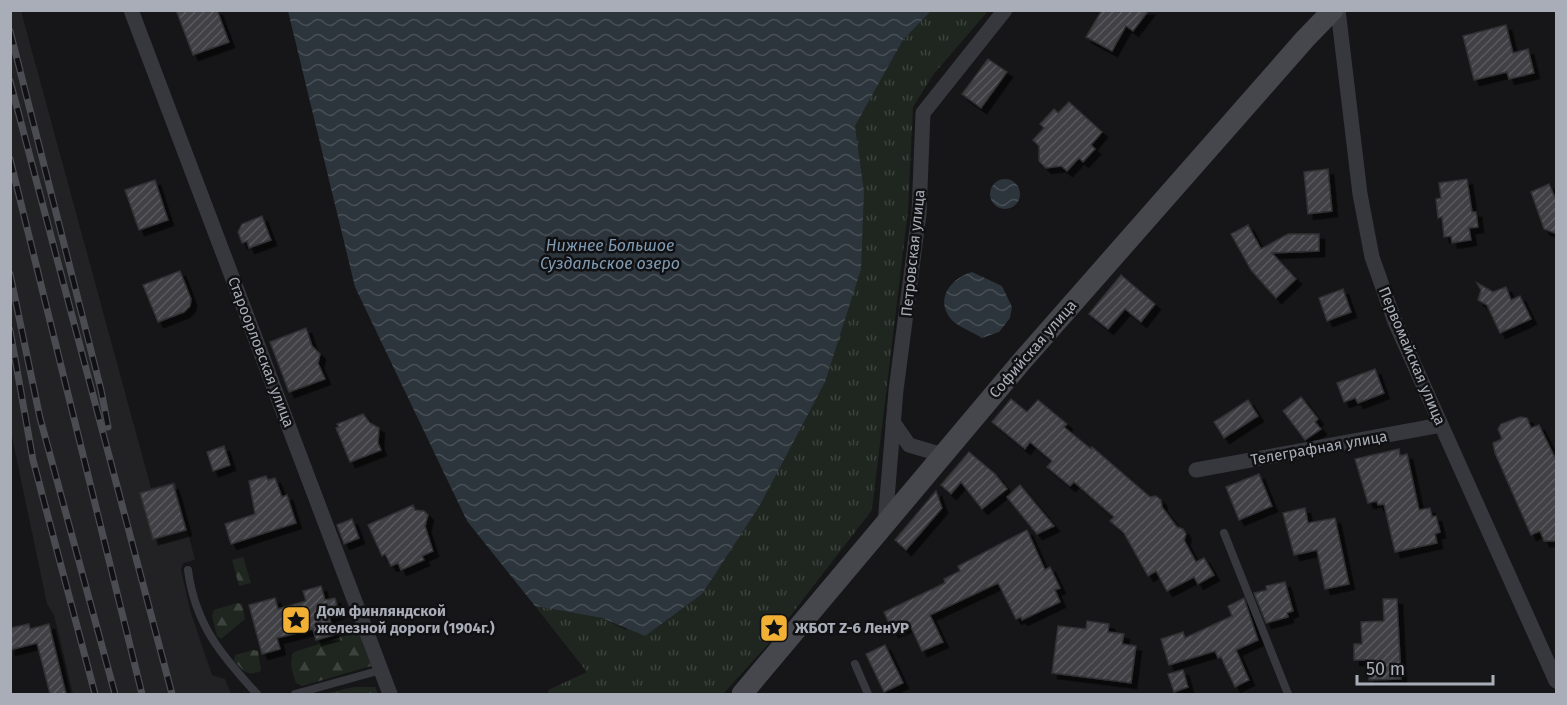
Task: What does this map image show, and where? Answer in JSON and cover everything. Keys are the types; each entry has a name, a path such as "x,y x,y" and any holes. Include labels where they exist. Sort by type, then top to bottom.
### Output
{"street":[{"name":"Староорловская улица","path":"131,10 390,694"},
{"name":"Петровская улица","path":"885,523 893,422 919,214 923,113 1005,10"},
{"name":"Софийская улица","path":"742,694 1022,361 1333,10"},
{"name":"Первомайская улица","path":"1338,10 1360,194 1372,257 1395,322 1557,681"},
{"path":"893,422 909,445 943,455"},
{"name":"Телеграфная улица","path":"1196,470 1441,425"},
{"path":"765,694 769,663"}],"lane":[{"path":"1224,533 1288,694"},
{"path":"188,570 190,587 203,626 225,659 257,694"},
{"path":"855,664 868,694"},
{"path":"295,694 381,670"}],"shaded area":[{"path":"10,11 21,11 151,488 175,482 195,560 183,563 181,570 190,610 212,675 225,679 231,694 73,694 54,615 47,604 11,432"}],"green space":[{"path":"931,11 988,11 933,75 913,107 908,211 872,510 771,641 723,694 548,694 548,690 587,672 535,606 602,618 626,630 864,191 855,126 903,40"},
{"path":"243,557 251,583 239,586 232,560"},
{"path":"237,603 242,604 245,619 221,639 217,636 212,616 214,610"},
{"path":"359,633 371,666 302,686 296,683 291,663 294,652"},
{"path":"253,650 258,651 261,671 249,673 234,661 235,655"},
{"path":"353,687 375,687 378,694 325,694"}],"water":[{"name":"Нижнее Большое Суздальское озеро","path":"288,11 931,11 903,40 855,126 864,191 861,269 825,382 760,505 702,594 645,636 602,618 535,606 467,521 355,287"},
{"path":"1005,179 1016,183 1020,194 1016,205 1005,209 994,205 990,194 994,183"},
{"path":"972,272 1002,286 1012,307 1010,318 999,332 982,338 953,321 944,303 952,284"}],"building":[{"path":"176,10 217,10 229,42 193,55"},
{"path":"1102,10 1149,10 1133,31 1126,26 1112,51 1086,37"},
{"path":"1506,25 1513,53 1528,49 1534,73 1509,79 1507,72 1474,80 1463,36"},
{"path":"988,59 1007,72 981,108 962,94"},
{"path":"1069,102 1102,132 1091,145 1095,149 1083,162 1079,158 1067,171 1061,166 1046,168 1039,161 1039,146 1033,140 1044,128 1040,124 1054,109 1058,113"},
{"path":"1328,169 1332,211 1308,214 1304,172"},
{"path":"1467,179 1472,212 1476,212 1478,227 1469,228 1471,240 1452,243 1451,236 1444,237 1442,217 1438,218 1436,199 1441,198 1439,183"},
{"path":"155,180 168,220 139,230 125,190"},
{"path":"1549,184 1557,202 1557,234 1544,229 1531,192"},
{"path":"262,216 271,240 249,248 247,241 242,243 238,232 242,224"},
{"path":"1248,225 1261,249 1288,234 1319,234 1319,251 1272,253 1296,279 1276,298 1251,270 1231,234"},
{"path":"180,271 191,299 190,306 184,312 158,322 143,285"},
{"path":"1121,275 1155,304 1141,322 1125,309 1108,329 1089,314"},
{"path":"1477,283 1493,292 1506,287 1511,300 1520,296 1531,319 1500,333 1487,305 1478,300 1481,290"},
{"path":"1343,289 1351,312 1327,321 1319,298"},
{"path":"306,328 312,346 320,354 318,363 325,379 289,392 270,342"},
{"path":"1375,369 1384,393 1358,403 1355,398 1344,402 1337,383"},
{"path":"1301,397 1318,419 1315,422 1321,429 1305,440 1283,411"},
{"path":"1011,399 1027,412 1038,400 1067,424 1064,427 1091,449 1092,447 1150,497 1156,496 1161,500 1162,507 1177,527 1183,529 1186,534 1184,540 1196,562 1204,558 1214,575 1198,584 1194,577 1167,591 1156,571 1148,576 1124,533 1110,521 1114,517 1074,482 1070,486 1047,467 1052,461 1030,442 1025,449 992,422"},
{"path":"1248,400 1258,416 1224,438 1214,422"},
{"path":"363,414 370,423 379,428 378,443 381,450 350,462 336,428 339,427 337,424"},
{"path":"1520,417 1527,418 1531,428 1539,425 1557,462 1557,541 1544,541 1540,531 1531,535 1495,453 1493,443 1502,439 1498,429 1501,424"},
{"path":"224,446 230,465 213,471 207,452"},
{"path":"1399,449 1400,456 1407,454 1419,510 1430,508 1432,517 1436,516 1440,532 1435,534 1437,543 1395,552 1384,504 1378,505 1377,501 1368,503 1355,459"},
{"path":"969,452 995,474 1007,489 982,509 961,482 951,494 941,485"},
{"path":"1259,474 1272,506 1239,520 1226,487"},
{"path":"266,476 268,480 275,478 282,497 287,495 296,523 231,544 225,524 255,514 249,481"},
{"path":"173,484 186,530 153,539 140,493"},
{"path":"1020,485 1054,526 1037,534 1007,497"},
{"path":"936,491 942,508 906,550 895,540"},
{"path":"413,505 415,510 424,511 428,515 425,526 433,551 422,556 424,560 401,570 398,563 391,566 385,554 382,556 368,525"},
{"path":"1305,508 1308,523 1335,518 1349,584 1325,589 1317,550 1294,555 1283,513"},
{"path":"352,519 359,538 344,544 337,525"},
{"path":"1027,530 1045,570 1050,567 1060,588 1055,590 1060,602 1022,620 1021,617 1016,619 998,583 930,615 943,642 922,651 910,625 893,632 884,612 945,583 944,579 960,571 958,566"},
{"path":"1285,582 1293,611 1287,613 1288,617 1266,623 1254,593 1267,590 1266,586"},
{"path":"321,586 325,600 335,598 339,613 329,616 334,635 316,640 313,629 277,638 280,649 262,654 249,605 275,598 278,609 306,601 303,591"},
{"path":"1244,598 1258,640 1236,650 1249,680 1235,687 1221,657 1218,658 1215,651 1169,665 1161,639 1183,632 1185,638 1232,616 1228,606"},
{"path":"1383,599 1397,599 1401,679 1369,680 1368,660 1354,660 1354,644 1362,644 1361,622 1384,621"},
{"path":"1087,621 1109,624 1108,632 1124,634 1122,644 1136,646 1131,683 1052,673 1058,626 1086,629"},
{"path":"29,624 30,629 49,624 66,694 50,694 37,643 10,650 10,628"},
{"path":"885,645 903,683 884,692 866,654"},
{"path":"1183,670 1188,687 1174,692 1168,674"}],"railway":[{"path":"10,31 101,390 108,427"},
{"path":"10,81 172,694"},
{"path":"10,159 142,694"},
{"path":"10,274 40,418 115,694"},
{"path":"10,330 33,460 95,694"}],"place":[{"name":"Дом финляндской железной дороги (1904г.)","path":"296,620"},
{"name":"ЖБОТ Z-6 ЛенУР","path":"774,628"}]}
